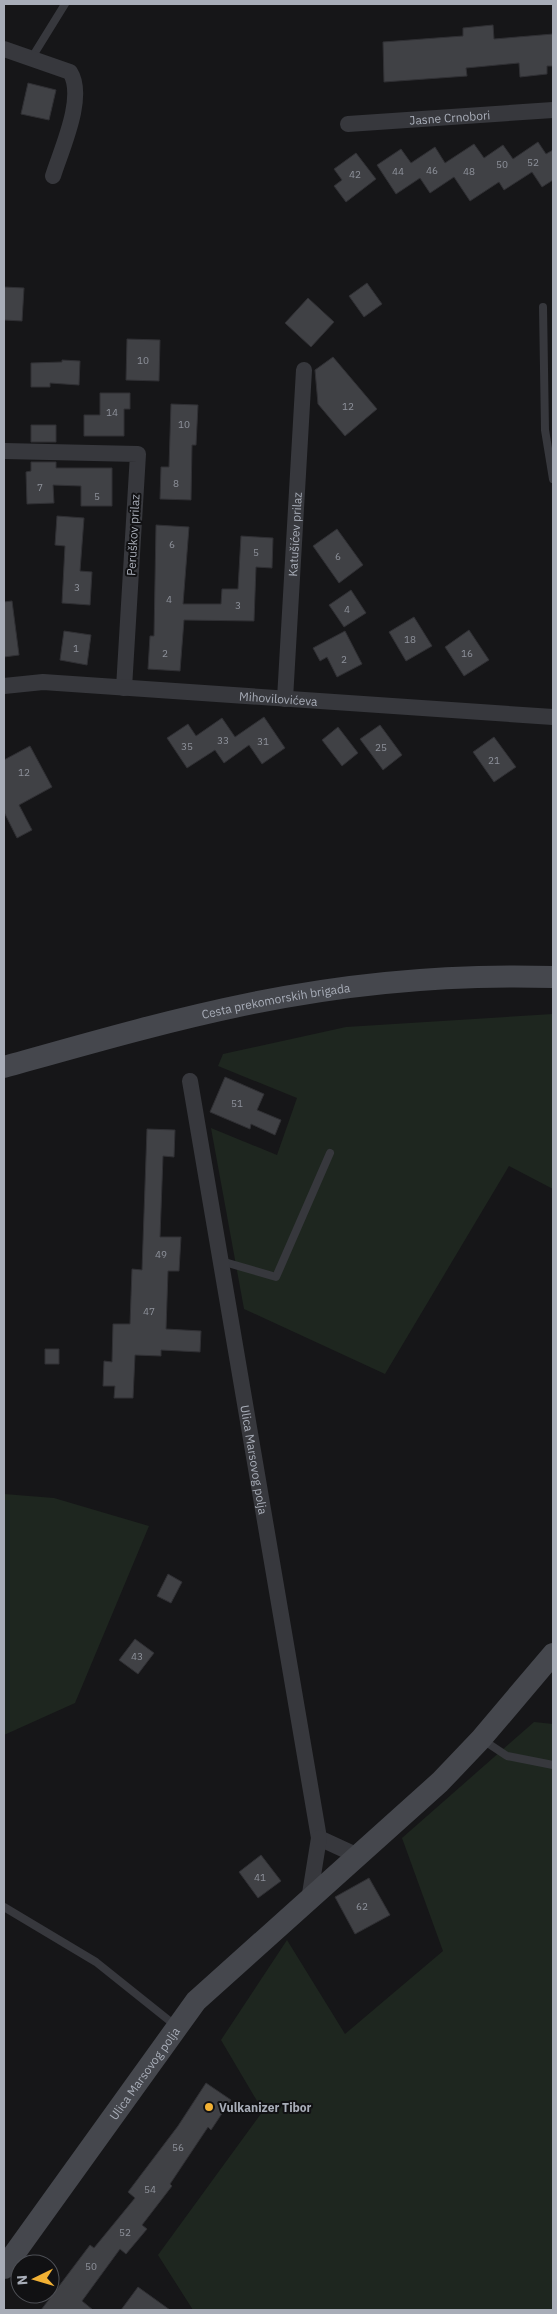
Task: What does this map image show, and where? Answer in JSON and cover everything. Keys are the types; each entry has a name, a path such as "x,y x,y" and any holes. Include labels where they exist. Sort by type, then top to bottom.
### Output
{"main road":[{"name":"Cesta prekomorskih brigada","path":"4,1067 177,1020 308,993 390,983 444,979 553,977"},
{"name":"Ulica Marsovog polja","path":"4,2268 196,2001 440,1782 482,1739 553,1654"}],"street":[{"path":"4,49 70,72 74,79 76,90 72,116 53,176"},
{"name":"Jasne Crnobori","path":"348,124 553,110"},
{"name":"Katušićev prilaz","path":"285,699 304,370"},
{"name":"Peruškov prilaz","path":"4,451 138,454 124,688"},
{"name":"Mihovilovićeva","path":"4,686 43,682 553,717"},
{"name":"Ulica Marsovog polja","path":"190,1081 319,1838 309,1900"},
{"path":"319,1838 358,1856"}],"lane":[{"path":"31,59 65,4"},
{"path":"543,307 545,430 553,479"},
{"path":"221,1261 276,1276 330,1153"},
{"path":"482,1739 507,1756 553,1765"},
{"path":"4,1907 96,1962 177,2028"}],"shaded area":[{"path":"553,1014 553,1189 509,1166 385,1374 244,1309 211,1128 277,1155 297,1098 218,1066 223,1054 346,1027"},
{"path":"4,1494 54,1498 149,1526 75,1703 4,1735"},
{"path":"534,1722 553,1724 553,2310 193,2310 158,2255 263,2111 221,2040 287,1940 345,2034 443,1951 402,1838"}],"building":[{"path":"493,25 494,39 553,34 553,66 547,66 547,74 520,77 519,63 466,68 467,76 384,82 383,42 463,36 463,28"},
{"path":"28,83 56,90 49,120 21,114"},
{"path":"538,142 546,154 553,150 553,180 542,187 532,172 504,190 499,182 470,201 454,177 430,193 420,178 396,194 377,165 401,149 411,163 435,147 445,163 474,144 484,158 503,145 513,159"},
{"path":"356,153 376,179 346,202 334,186 342,180 334,169"},
{"path":"367,283 382,304 364,317 349,296"},
{"path":"4,287 24,288 22,321 4,320"},
{"path":"308,298 334,322 311,347 285,323"},
{"path":"127,339 160,340 159,381 126,380"},
{"path":"333,357 377,409 345,436 318,404 315,370"},
{"path":"62,360 80,361 79,385 50,383 50,387 31,387 31,363 62,362"},
{"path":"100,393 130,393 130,409 124,409 124,436 84,436 84,415 100,415"},
{"path":"171,404 198,405 196,445 192,445 191,500 160,499 161,467 169,467"},
{"path":"31,425 56,425 56,442 31,442"},
{"path":"31,462 56,462 56,468 112,468 112,506 81,506 81,486 53,485 54,503 27,504 26,472 31,471"},
{"path":"57,516 84,518 80,571 92,572 90,605 62,603 65,546 55,545"},
{"path":"156,525 189,527 183,604 221,604 222,589 238,589 241,536 273,538 272,568 256,567 254,621 184,620 180,671 148,669 150,636 154,636"},
{"path":"337,529 363,565 339,583 313,546"},
{"path":"351,590 366,613 344,627 329,605"},
{"path":"12,601 19,655 4,657 4,602"},
{"path":"414,617 432,646 406,661 389,632"},
{"path":"469,630 489,660 464,676 445,647"},
{"path":"64,631 91,635 87,665 60,660"},
{"path":"345,631 362,664 337,677 327,657 320,661 313,648"},
{"path":"264,717 285,748 262,764 249,745 224,763 215,750 187,768 167,738 188,724 196,736 222,718 235,737"},
{"path":"380,725 402,755 383,770 360,739"},
{"path":"338,727 358,753 342,766 322,740"},
{"path":"494,737 516,767 494,782 473,752"},
{"path":"30,746 52,787 19,805 32,830 17,838 4,812 4,760"},
{"path":"225,1077 264,1094 257,1110 281,1120 275,1135 251,1124 250,1129 210,1112"},
{"path":"147,1129 175,1130 174,1157 163,1156 160,1237 181,1237 179,1271 168,1271 166,1329 201,1331 200,1352 161,1350 161,1356 135,1355 133,1398 114,1398 115,1386 103,1386 104,1361 112,1362 113,1324 130,1324 132,1269 142,1270"},
{"path":"45,1349 59,1349 59,1364 45,1364"},
{"path":"168,1574 182,1582 171,1603 157,1596"},
{"path":"135,1639 154,1653 138,1674 119,1660"},
{"path":"261,1855 281,1881 258,1898 239,1872"},
{"path":"369,1878 390,1915 355,1934 335,1897"},
{"path":"206,2083 231,2100 211,2130 208,2127 170,2184 172,2186 142,2225 147,2229 126,2254 120,2249 82,2301 93,2310 41,2310 46,2304 60,2304 60,2285 90,2245 94,2248 135,2198 128,2192 178,2126"},
{"path":"138,2287 170,2310 121,2310"}],"place":[{"name":"Vulkanizer Tibor","path":"209,2107"}]}
